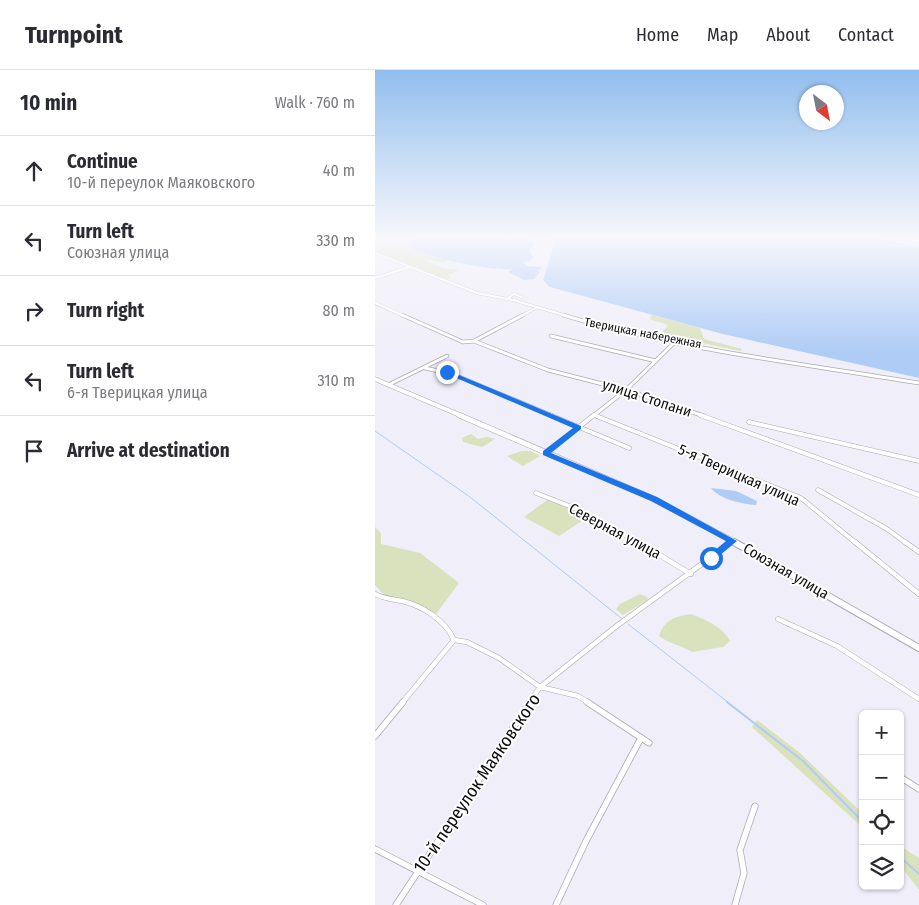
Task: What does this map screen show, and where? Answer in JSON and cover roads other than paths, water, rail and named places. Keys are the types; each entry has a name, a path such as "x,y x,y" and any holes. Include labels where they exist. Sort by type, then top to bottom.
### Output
{"street":[{"name":"Тверицкая набережная","path":"431,275 479,294 517,300 537,308 591,323 919,383"},
{"path":"507,299 514,294 523,297 517,300"},
{"name":"улица Стопани","path":"375,303 463,342 474,341 548,370 626,390 791,447 919,495"},
{"path":"474,341 537,308"},
{"path":"551,336 656,361"},
{"path":"546,453 626,390 677,340"},
{"path":"388,385 447,356"},
{"path":"425,368 452,374 629,448"},
{"name":"Союзная улица","path":"375,379 645,495 733,541 919,648"},
{"name":"5-я Тверицкая улица","path":"594,415 801,498 919,594"},
{"path":"749,422 919,461"},
{"path":"818,490 887,529 919,552"},
{"name":"Северная улица","path":"536,493 557,500 622,531 691,574"},
{"name":"10-й переулок Маяковского","path":"396,905 540,687 619,625 691,574 733,541"},
{"path":"375,594 384,599 406,602 433,616 445,625 454,640"},
{"path":"778,620 837,646 919,699"},
{"path":"454,640 467,642 499,658 540,687 578,696 649,743"},
{"path":"375,736 454,640"},
{"path":"556,905 586,840 641,738"},
{"path":"904,780 919,790"},
{"path":"735,905 744,874 740,850 755,806"},
{"path":"375,849 483,905"}],"water":[{"path":"514,275 537,275 534,279 524,280"},
{"path":"545,275 919,275 919,378 723,334 550,287 543,280"},
{"path":"711,488 736,491 757,501 756,505 725,498"}],"waterway":[{"path":"375,431 470,497 621,618"},
{"path":"628,624 729,703"},
{"path":"727,702 803,761 859,818"},
{"path":"904,861 919,874"}]}
